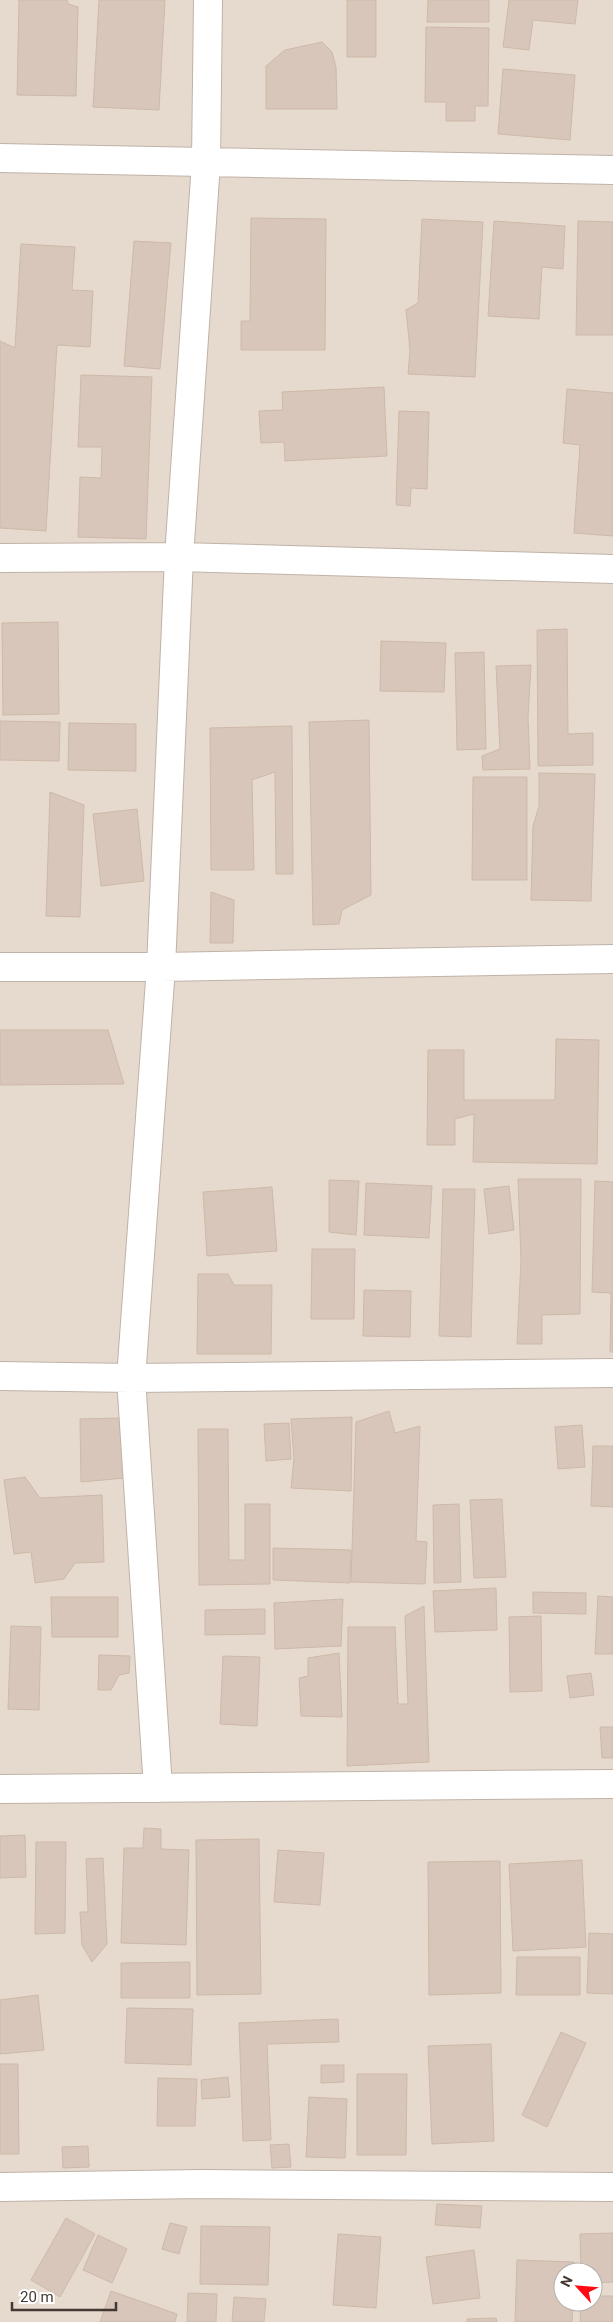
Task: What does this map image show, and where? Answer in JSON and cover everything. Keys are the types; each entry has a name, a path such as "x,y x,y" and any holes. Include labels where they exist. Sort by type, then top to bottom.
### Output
{"street":[{"path":"158,1788 131,1378 161,967 178,557 206,163 208,0"},
{"path":"0,158 613,170"},
{"path":"0,558 178,557 613,569"},
{"path":"0,967 161,967 613,959"},
{"path":"0,1376 131,1378 613,1373"},
{"path":"0,1789 613,1784"},
{"path":"0,2187 202,2184 613,2187"}],"shaded area":[{"path":"0,0 613,0 613,2322 0,2322"}],"building":[{"path":"19,0 67,0 68,4 78,7 76,96 17,95"},
{"path":"99,0 165,0 159,110 93,107"},
{"path":"347,0 376,0 376,57 347,57"},
{"path":"428,0 489,0 489,22 427,22"},
{"path":"509,0 578,0 575,24 533,20 529,50 503,47"},
{"path":"426,27 489,28 488,106 475,106 475,121 446,121 446,102 425,102"},
{"path":"322,42 332,52 336,67 337,109 266,109 266,66 285,50"},
{"path":"503,69 575,75 570,140 498,134"},
{"path":"251,218 326,219 325,350 241,350 241,321 250,321"},
{"path":"422,219 483,222 475,377 408,374 410,350 406,310 418,303"},
{"path":"494,221 565,226 563,269 542,267 539,319 488,316"},
{"path":"578,221 613,222 613,335 576,335"},
{"path":"134,241 171,243 160,369 124,366"},
{"path":"21,244 75,247 72,290 93,291 90,347 57,345 46,531 0,528 0,341 15,348"},
{"path":"81,375 152,377 146,539 78,537 80,477 101,478 102,447 78,447"},
{"path":"384,387 387,456 285,461 284,442 261,443 259,411 283,410 282,392"},
{"path":"567,389 613,393 613,536 574,533 580,445 563,443"},
{"path":"399,411 429,412 427,489 411,488 410,506 396,505"},
{"path":"58,622 59,714 3,715 2,623"},
{"path":"567,629 568,734 593,733 593,765 538,766 537,630"},
{"path":"381,641 446,643 444,692 380,691"},
{"path":"484,652 486,749 457,750 455,653"},
{"path":"531,665 528,717 530,769 483,770 482,756 500,749 496,666"},
{"path":"369,720 371,895 342,910 339,924 313,925 309,722"},
{"path":"0,721 60,722 59,761 0,760"},
{"path":"69,723 136,724 136,771 68,770"},
{"path":"292,726 293,874 276,874 275,772 252,780 254,870 211,870 210,728"},
{"path":"539,773 595,774 591,901 531,900 533,826 539,806"},
{"path":"473,777 527,777 527,880 472,880"},
{"path":"50,792 84,805 80,917 46,916"},
{"path":"137,809 144,881 101,886 93,814"},
{"path":"211,892 234,900 233,943 210,943"},
{"path":"0,1030 108,1030 124,1084 0,1085"},
{"path":"556,1039 599,1040 597,1164 473,1162 474,1114 455,1119 455,1145 427,1145 428,1050 464,1050 464,1100 555,1100"},
{"path":"518,1179 581,1179 580,1314 542,1315 542,1344 517,1344 521,1261"},
{"path":"329,1180 359,1181 356,1235 329,1232"},
{"path":"595,1181 613,1182 613,1352 610,1352 611,1293 592,1292"},
{"path":"366,1183 432,1186 429,1238 364,1235"},
{"path":"509,1186 514,1230 489,1234 484,1189"},
{"path":"272,1187 277,1251 207,1256 203,1192"},
{"path":"443,1189 475,1189 471,1337 439,1336"},
{"path":"312,1249 355,1249 354,1319 311,1319"},
{"path":"198,1274 228,1274 234,1285 272,1285 271,1354 197,1354"},
{"path":"364,1290 411,1291 410,1337 363,1336"},
{"path":"389,1411 395,1433 420,1426 416,1541 427,1542 425,1584 351,1582 356,1422"},
{"path":"352,1417 351,1491 291,1488 294,1459 291,1419"},
{"path":"119,1418 125,1478 81,1482 80,1419"},
{"path":"289,1423 291,1459 266,1461 264,1424"},
{"path":"582,1425 585,1467 558,1469 555,1427"},
{"path":"198,1429 228,1429 229,1560 245,1560 245,1504 270,1504 270,1584 199,1585"},
{"path":"593,1446 613,1446 613,1507 591,1506"},
{"path":"25,1477 40,1498 102,1495 104,1562 75,1563 64,1579 35,1583 31,1552 14,1554 4,1480"},
{"path":"502,1499 506,1577 474,1578 470,1500"},
{"path":"459,1504 461,1582 434,1583 433,1505"},
{"path":"273,1548 351,1550 350,1583 273,1580"},
{"path":"496,1588 497,1630 435,1632 433,1591"},
{"path":"533,1592 586,1593 586,1614 533,1613"},
{"path":"598,1596 613,1597 613,1654 595,1654"},
{"path":"51,1597 118,1597 118,1637 52,1637"},
{"path":"343,1599 341,1646 275,1649 274,1603"},
{"path":"424,1606 429,1762 347,1766 348,1627 395,1627 398,1704 408,1704 405,1616"},
{"path":"265,1609 265,1634 205,1635 205,1610"},
{"path":"541,1616 542,1691 510,1692 509,1617"},
{"path":"11,1626 41,1627 39,1710 8,1709"},
{"path":"339,1653 342,1717 301,1716 299,1678 308,1676 308,1658"},
{"path":"99,1655 130,1656 129,1673 119,1675 111,1690 98,1690"},
{"path":"223,1656 260,1657 257,1726 220,1724"},
{"path":"591,1673 594,1695 570,1698 567,1676"},
{"path":"600,1727 613,1727 613,1758 602,1758"},
{"path":"144,1828 161,1829 161,1849 189,1850 186,1945 121,1943 124,1848 143,1848"},
{"path":"25,1835 26,1877 0,1878 0,1836"},
{"path":"259,1839 261,1994 197,1995 196,1840"},
{"path":"36,1842 66,1842 65,1933 35,1934"},
{"path":"278,1850 324,1853 320,1905 274,1902"},
{"path":"103,1858 107,1944 92,1962 82,1945 80,1912 88,1912 86,1859"},
{"path":"582,1860 586,1947 513,1951 509,1864"},
{"path":"500,1861 501,1993 429,1995 428,1862"},
{"path":"589,1933 613,1934 613,1994 587,1993"},
{"path":"517,1957 580,1957 580,1995 516,1995"},
{"path":"190,1962 190,1998 121,1998 121,1963"},
{"path":"38,1995 44,2050 0,2054 0,2000"},
{"path":"127,2008 193,2009 191,2065 125,2063"},
{"path":"338,2019 339,2042 267,2044 271,2140 243,2141 239,2023"},
{"path":"561,2032 586,2043 547,2127 522,2115"},
{"path":"491,2044 494,2141 432,2144 428,2046"},
{"path":"0,2064 18,2064 19,2154 0,2154"},
{"path":"321,2065 344,2065 344,2082 321,2083"},
{"path":"357,2074 407,2074 406,2155 357,2155"},
{"path":"228,2077 230,2097 202,2099 201,2080"},
{"path":"158,2078 197,2079 195,2126 157,2126"},
{"path":"309,2097 347,2099 345,2158 306,2157"},
{"path":"289,2144 291,2167 272,2168 270,2145"},
{"path":"88,2146 89,2167 63,2168 62,2147"},
{"path":"437,2204 482,2206 480,2228 435,2225"},
{"path":"66,2218 95,2234 60,2297 31,2280"},
{"path":"170,2223 187,2227 179,2254 162,2249"},
{"path":"201,2226 270,2227 268,2285 200,2284"},
{"path":"613,2233 613,2282 603,2282 603,2262 581,2262 580,2234"},
{"path":"338,2234 381,2237 376,2308 333,2305"},
{"path":"98,2235 127,2249 112,2283 83,2270"},
{"path":"474,2250 480,2298 433,2304 426,2257"},
{"path":"517,2260 574,2262 553,2262 553,2312 572,2312 572,2322 515,2322"},
{"path":"111,2291 177,2314 175,2322 100,2322"},
{"path":"188,2293 217,2294 216,2322 187,2322"},
{"path":"603,2296 613,2296 613,2322 580,2322 580,2312 603,2312"},
{"path":"234,2297 266,2299 264,2322 232,2322"},
{"path":"496,2318 497,2322 467,2322 467,2319"}]}
